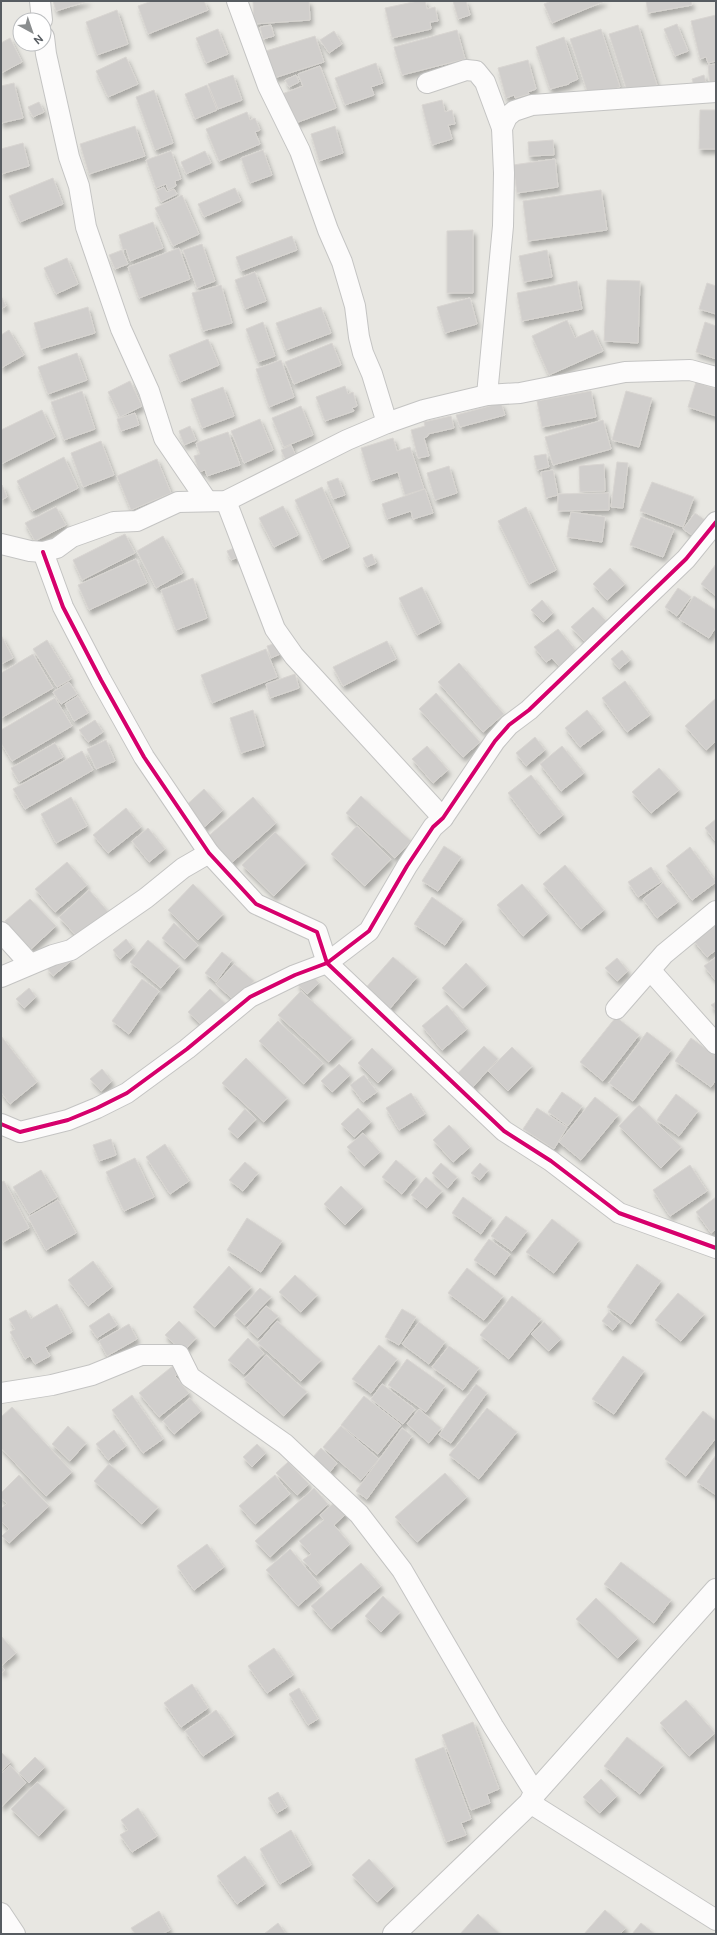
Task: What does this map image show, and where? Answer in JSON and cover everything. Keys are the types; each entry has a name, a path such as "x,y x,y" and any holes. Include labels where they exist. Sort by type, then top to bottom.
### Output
{"street":[{"path":"40,1 41,12"},
{"path":"237,1 268,86 300,151 328,230 342,262 355,306 359,337 363,352 372,374 387,423"},
{"path":"46,52 78,186 86,227 121,329 149,391 164,438 217,501 275,628 294,656 443,818"},
{"path":"427,83 466,70 476,71 485,82 502,128 504,173 503,226 487,395"},
{"path":"502,128 507,117 514,111 532,105 716,92"},
{"path":"1,544 30,551 43,552 57,548 72,537 114,522 137,521 178,502 217,501 347,440 387,423 424,410 487,395 520,393 625,372 690,370 716,377"},
{"path":"1,1124 20,1132 68,1120 127,1093 187,1049 250,997 295,975 327,963 369,931 407,866 433,827 443,818 495,741 509,725 528,710 686,559 716,522"},
{"path":"43,552 63,608 144,757 209,852 256,904 316,932 327,963 504,1131 551,1162 619,1213 716,1248"},
{"path":"1,977 53,955 71,950 146,898 183,868 209,852"},
{"path":"616,1009 651,971 664,954 716,911"},
{"path":"1,932 30,964"},
{"path":"651,971 716,1044"},
{"path":"1,1392 52,1385 92,1375 141,1355 179,1355 190,1377 285,1444 359,1514 402,1570 533,1798 716,1920"},
{"path":"394,1934 533,1798 716,1590"},
{"path":"1,1913 14,1934"}],"building":[{"path":"53,1 88,1 56,11"},
{"path":"152,1 204,1 208,10 148,34 138,6"},
{"path":"253,1 309,1 310,20 254,24"},
{"path":"418,1 425,1 427,9 435,7 438,21 430,22 431,29 392,38 385,8"},
{"path":"453,1 466,1 470,15 458,19"},
{"path":"551,1 605,1 552,23 544,4"},
{"path":"646,1 691,1 692,5 648,13"},
{"path":"117,10 128,44 97,55 86,22"},
{"path":"716,15 716,61 708,63 706,57 700,59 691,21"},
{"path":"677,24 688,51 675,56 664,29"},
{"path":"271,25 274,36 263,39 260,27"},
{"path":"638,25 657,85 628,94 609,34"},
{"path":"218,29 228,54 206,63 196,38"},
{"path":"601,29 620,87 589,97 570,39"},
{"path":"457,30 465,59 402,75 394,47"},
{"path":"334,31 342,44 329,53 320,40"},
{"path":"315,36 324,62 274,78 266,51"},
{"path":"564,37 578,79 569,84 550,89 536,47"},
{"path":"10,38 12,42 12,52 17,52 22,62 1,73 1,43"},
{"path":"126,57 138,84 108,97 96,71"},
{"path":"528,60 536,89 528,92 529,94 515,98 514,95 506,98 498,68"},
{"path":"376,63 383,83 371,87 374,95 345,105 335,78"},
{"path":"716,64 716,87 710,87 708,65"},
{"path":"320,66 336,108 293,124 282,94 303,86 298,74"},
{"path":"233,75 242,100 218,109 208,84"},
{"path":"296,75 299,82 289,87 285,80"},
{"path":"704,75 707,86 695,89 692,79"},
{"path":"14,83 23,118 1,123 1,86"},
{"path":"207,85 217,110 195,119 185,94"},
{"path":"154,90 173,143 155,150 136,97"},
{"path":"442,100 445,112 452,110 455,124 448,125 452,139 432,145 422,105"},
{"path":"39,102 44,112 33,117 28,107"},
{"path":"700,110 716,110 716,149 699,149"},
{"path":"247,112 250,120 255,118 260,130 255,132 260,144 219,161 206,129"},
{"path":"135,126 145,156 89,174 80,144"},
{"path":"335,126 343,153 319,161 311,134"},
{"path":"553,140 554,155 529,156 528,142"},
{"path":"23,143 29,166 1,174 1,149"},
{"path":"263,150 272,175 250,183 241,158"},
{"path":"171,151 181,179 175,181 176,186 168,190 166,184 156,188 146,160"},
{"path":"205,151 211,163 186,174 181,162"},
{"path":"555,159 558,187 517,193 513,165"},
{"path":"53,178 63,204 20,222 9,196"},
{"path":"164,187 167,192 174,189 177,194 161,202 156,191"},
{"path":"235,188 241,201 204,217 198,204"},
{"path":"601,190 607,230 528,241 523,201"},
{"path":"182,195 199,234 173,246 155,208"},
{"path":"153,222 163,248 130,261 126,249 123,250 119,235"},
{"path":"473,230 473,293 447,293 447,231"},
{"path":"292,236 297,250 241,271 236,257"},
{"path":"202,244 215,281 197,288 183,250"},
{"path":"179,248 190,279 139,298 128,267"},
{"path":"122,250 128,264 115,269 109,255"},
{"path":"547,250 552,277 524,282 519,256"},
{"path":"67,258 78,284 56,294 44,268"},
{"path":"255,272 266,301 245,309 235,280"},
{"path":"607,280 640,281 638,343 604,341"},
{"path":"577,281 582,309 522,321 517,293"},
{"path":"707,283 716,286 716,314 699,309"},
{"path":"221,285 232,323 203,331 192,293"},
{"path":"1,296 6,306 1,309"},
{"path":"470,298 477,324 445,333 437,307"},
{"path":"88,307 95,333 41,349 34,323"},
{"path":"321,307 331,333 286,350 276,323"},
{"path":"567,320 575,338 593,330 603,351 549,375 532,336"},
{"path":"263,322 275,356 258,362 246,329"},
{"path":"705,322 716,326 716,359 696,352"},
{"path":"9,330 24,355 1,368 1,335"},
{"path":"208,339 219,365 180,382 169,355"},
{"path":"332,343 341,365 294,384 285,362"},
{"path":"77,353 87,380 48,394 38,367"},
{"path":"281,360 294,397 269,407 256,369"},
{"path":"130,381 142,406 120,417 108,392"},
{"path":"696,382 716,389 716,416 688,407"},
{"path":"345,386 348,394 353,392 357,406 352,408 354,411 325,421 316,397"},
{"path":"223,387 234,416 202,428 191,399"},
{"path":"82,391 95,429 64,440 51,402"},
{"path":"591,391 596,417 542,427 537,401"},
{"path":"626,391 652,398 639,447 612,440"},
{"path":"501,403 505,415 460,427 456,415"},
{"path":"301,406 313,435 284,447 272,418"},
{"path":"42,410 55,437 1,464 1,430"},
{"path":"135,413 139,425 121,431 117,419"},
{"path":"451,416 454,428 428,434 428,436 424,438 429,456 418,458 411,430 425,426 424,422"},
{"path":"260,419 273,450 244,463 231,431"},
{"path":"603,420 611,449 553,465 545,437"},
{"path":"190,426 196,440 184,445 179,431"},
{"path":"228,432 240,465 207,476 205,470 199,472 194,456 200,454 196,443"},
{"path":"393,438 397,451 410,447 424,489 405,495 398,472 371,481 361,448"},
{"path":"101,441 114,475 83,487 71,453"},
{"path":"291,445 296,456 286,461 281,450"},
{"path":"546,454 549,467 537,470 534,456"},
{"path":"64,457 78,488 32,511 17,481"},
{"path":"157,459 171,493 131,510 117,476"},
{"path":"617,462 628,463 623,508 611,507"},
{"path":"604,464 605,491 580,492 579,466"},
{"path":"449,466 457,493 435,500 427,473"},
{"path":"553,470 558,495 546,498 541,472"},
{"path":"338,478 345,495 333,499 327,482"},
{"path":"652,482 694,497 683,527 640,511"},
{"path":"2,485 7,497 1,500 1,486"},
{"path":"322,487 349,547 322,560 295,500"},
{"path":"425,489 433,513 413,519 411,511 387,519 382,504"},
{"path":"609,493 609,510 558,511 558,494"},
{"path":"283,506 298,535 274,547 259,518"},
{"path":"56,507 66,525 35,541 25,523"},
{"path":"526,507 556,570 529,584 498,521"},
{"path":"571,512 605,517 602,542 567,537"},
{"path":"695,513 705,520 693,536 683,529"},
{"path":"641,517 674,529 663,557 630,545"},
{"path":"125,534 135,553 82,580 73,560"},
{"path":"163,536 183,573 156,588 137,551"},
{"path":"239,546 243,555 231,560 227,551"},
{"path":"372,554 376,563 367,567 363,558"},
{"path":"136,559 147,583 89,610 78,585"},
{"path":"716,564 716,596 701,584"},
{"path":"610,568 625,584 607,600 593,584"},
{"path":"193,578 207,618 176,630 161,590"},
{"path":"422,587 440,623 417,635 399,598"},
{"path":"678,588 691,597 677,616 665,607"},
{"path":"694,596 716,610 716,627 709,638 679,619"},
{"path":"542,600 553,613 543,622 531,610"},
{"path":"593,607 608,623 586,643 571,627"},
{"path":"558,629 577,652 559,666 552,658 546,662 534,647"},
{"path":"1,635 13,658 1,664"},
{"path":"47,640 71,679 57,687 33,649"},
{"path":"387,641 396,659 343,686 333,667"},
{"path":"276,643 280,654 271,658 267,646"},
{"path":"266,649 277,677 212,703 201,675"},
{"path":"622,650 630,660 619,669 611,659"},
{"path":"33,654 53,688 1,718 1,673"},
{"path":"459,663 504,714 483,732 438,682"},
{"path":"295,674 299,688 270,698 266,684"},
{"path":"625,681 650,715 627,732 602,698"},
{"path":"69,682 77,694 61,704 53,692"},
{"path":"436,693 480,742 463,757 419,709"},
{"path":"78,696 88,713 74,721 65,704"},
{"path":"55,698 72,726 12,761 1,743 1,730"},
{"path":"716,698 716,741 706,750 685,726"},
{"path":"253,710 264,746 241,753 230,718"},
{"path":"587,710 603,730 580,747 565,728"},
{"path":"95,720 103,732 88,742 79,730"},
{"path":"535,737 545,750 526,766 516,753"},
{"path":"106,740 115,761 96,769 87,749"},
{"path":"55,743 63,757 19,782 11,768"},
{"path":"427,746 448,770 433,783 412,759"},
{"path":"562,746 584,773 561,791 540,764"},
{"path":"82,751 93,770 25,809 13,789"},
{"path":"659,768 679,790 651,813 632,792"},
{"path":"531,775 563,815 539,834 508,793"},
{"path":"204,789 223,810 200,831 181,810"},
{"path":"361,796 411,841 395,858 346,813"},
{"path":"71,797 87,826 56,843 41,814"},
{"path":"253,797 276,823 228,866 204,840"},
{"path":"126,808 141,827 108,853 93,835"},
{"path":"716,819 716,842 705,828"},
{"path":"357,826 391,859 365,886 331,854"},
{"path":"148,828 165,849 149,862 132,841"},
{"path":"275,832 306,863 274,896 242,865"},
{"path":"444,846 461,857 438,891 422,881"},
{"path":"690,847 716,882 692,900 666,866"},
{"path":"67,862 87,885 55,912 35,889"},
{"path":"565,865 604,910 581,929 543,884"},
{"path":"651,867 661,882 638,897 628,882"},
{"path":"663,883 678,902 657,918 643,899"},
{"path":"193,884 223,914 198,940 168,910"},
{"path":"522,884 548,914 523,936 497,905"},
{"path":"89,890 110,914 81,941 59,917"},
{"path":"432,897 463,919 445,945 414,924"},
{"path":"30,899 56,926 31,949 5,921"},
{"path":"716,922 716,950 707,957 693,940"},
{"path":"174,923 198,945 185,959 162,938"},
{"path":"126,939 133,948 120,959 113,950"},
{"path":"148,940 179,966 161,988 130,962"},
{"path":"222,952 232,960 216,982 205,973"},
{"path":"65,954 71,961 53,976 47,968"},
{"path":"393,957 417,977 387,1012 363,991"},
{"path":"716,957 716,981 704,966"},
{"path":"617,958 628,971 617,981 605,968"},
{"path":"466,963 487,985 463,1008 442,988"},
{"path":"234,964 254,981 236,1002 216,984"},
{"path":"309,972 319,983 307,994 297,984"},
{"path":"142,979 159,991 129,1034 112,1021"},
{"path":"29,988 36,997 24,1008 16,999"},
{"path":"210,989 228,1006 206,1029 188,1012"},
{"path":"301,991 352,1038 329,1062 278,1015"},
{"path":"716,1002 716,1011 711,1005"},
{"path":"447,1005 467,1029 442,1050 422,1026"},
{"path":"616,1017 639,1035 603,1081 580,1062"},
{"path":"278,1021 323,1063 304,1084 259,1041"},
{"path":"647,1032 671,1050 633,1101 609,1083"},
{"path":"1,1036 37,1082 10,1104 1,1092"},
{"path":"691,1038 716,1056 716,1080 711,1087 675,1061"},
{"path":"484,1046 498,1059 472,1088 457,1074"},
{"path":"512,1047 532,1066 508,1091 488,1071"},
{"path":"372,1048 393,1068 378,1083 358,1063"},
{"path":"246,1058 287,1098 264,1122 222,1083"},
{"path":"339,1064 350,1075 332,1092 321,1081"},
{"path":"102,1069 112,1081 101,1091 90,1079"},
{"path":"364,1075 377,1092 363,1102 350,1085"},
{"path":"562,1092 582,1106 568,1126 548,1112"},
{"path":"411,1093 425,1114 399,1130 386,1108"},
{"path":"676,1094 698,1111 679,1136 657,1120"},
{"path":"595,1097 618,1115 581,1160 559,1142"},
{"path":"639,1105 681,1147 661,1168 619,1126"},
{"path":"358,1108 371,1122 354,1137 341,1124"},
{"path":"537,1108 567,1127 554,1149 523,1129"},
{"path":"245,1109 256,1119 238,1138 228,1129"},
{"path":"449,1125 470,1147 453,1162 433,1140"},
{"path":"363,1133 380,1152 364,1166 347,1147"},
{"path":"111,1139 116,1155 99,1161 93,1145"},
{"path":"165,1144 189,1181 170,1194 146,1157"},
{"path":"135,1158 154,1197 124,1211 106,1172"},
{"path":"396,1160 416,1177 402,1194 382,1177"},
{"path":"245,1162 258,1173 243,1191 229,1180"},
{"path":"441,1163 457,1177 448,1188 432,1173"},
{"path":"480,1163 488,1170 480,1180 471,1173"},
{"path":"690,1165 707,1191 670,1216 653,1190"},
{"path":"41,1170 57,1197 29,1214 13,1187"},
{"path":"426,1177 442,1191 427,1208 411,1195"},
{"path":"4,1181 29,1228 3,1242 1,1238 1,1182"},
{"path":"341,1186 363,1207 345,1225 324,1204"},
{"path":"463,1197 492,1218 481,1234 452,1213"},
{"path":"716,1197 716,1229 711,1233 696,1212"},
{"path":"58,1200 76,1233 46,1250 28,1217"},
{"path":"506,1216 527,1231 512,1251 491,1236"},
{"path":"247,1218 282,1241 261,1272 227,1250"},
{"path":"552,1219 579,1240 554,1273 526,1252"},
{"path":"489,1239 510,1254 495,1275 474,1260"},
{"path":"93,1261 112,1287 88,1306 68,1280"},
{"path":"637,1264 661,1281 631,1324 607,1307"},
{"path":"229,1266 251,1287 215,1327 193,1307"},
{"path":"467,1268 503,1296 484,1320 448,1293"},
{"path":"295,1275 317,1295 301,1312 279,1292"},
{"path":"260,1288 271,1297 245,1325 234,1315"},
{"path":"678,1293 704,1314 681,1341 655,1320"},
{"path":"512,1296 541,1319 509,1359 480,1335"},
{"path":"57,1304 72,1332 45,1347 50,1356 35,1364 30,1356 25,1359 10,1332 15,1329 9,1319 26,1310 31,1319"},
{"path":"266,1306 278,1316 258,1338 247,1328"},
{"path":"402,1309 416,1317 399,1345 385,1337"},
{"path":"609,1312 620,1321 613,1330 602,1321"},
{"path":"109,1313 117,1325 97,1338 89,1326"},
{"path":"179,1321 196,1338 183,1352 165,1335"},
{"path":"277,1321 321,1360 301,1381 258,1343"},
{"path":"419,1322 445,1342 429,1364 402,1344"},
{"path":"544,1322 561,1339 549,1351 531,1334"},
{"path":"129,1324 137,1339 107,1356 99,1341"},
{"path":"248,1338 264,1353 244,1374 228,1360"},
{"path":"379,1345 397,1359 371,1393 352,1379"},
{"path":"449,1346 479,1368 463,1390 432,1367"},
{"path":"266,1355 307,1392 284,1416 244,1379"},
{"path":"623,1356 644,1371 614,1414 592,1399"},
{"path":"407,1359 445,1386 426,1412 388,1385"},
{"path":"179,1361 184,1369 175,1376 189,1393 159,1417 139,1393"},
{"path":"382,1384 415,1409 403,1424 371,1399"},
{"path":"476,1384 487,1393 451,1443 439,1435"},
{"path":"132,1395 163,1439 143,1453 112,1410"},
{"path":"364,1396 401,1425 378,1454 341,1425"},
{"path":"190,1398 201,1411 174,1434 163,1421"},
{"path":"12,1407 72,1472 46,1496 1,1448 1,1417"},
{"path":"487,1408 517,1432 479,1479 449,1455"},
{"path":"419,1409 441,1428 429,1443 407,1424"},
{"path":"703,1411 716,1421 716,1438 686,1476 665,1459"},
{"path":"68,1426 86,1443 70,1461 52,1444"},
{"path":"341,1426 379,1459 361,1480 323,1447"},
{"path":"402,1428 412,1436 367,1499 356,1491"},
{"path":"114,1430 126,1446 108,1460 96,1444"},
{"path":"257,1444 266,1453 252,1467 243,1457"},
{"path":"321,1448 337,1463 330,1472 313,1457"},
{"path":"716,1455 716,1495 697,1482"},
{"path":"288,1462 309,1484 297,1495 276,1473"},
{"path":"109,1464 158,1507 142,1524 94,1481"},
{"path":"445,1473 467,1497 417,1542 395,1517"},
{"path":"19,1475 49,1506 9,1543 2,1536 9,1529 1,1521 1,1509 7,1503 1,1498 1,1493"},
{"path":"275,1475 290,1494 255,1524 239,1506"},
{"path":"314,1488 328,1504 270,1557 255,1541"},
{"path":"336,1501 347,1513 334,1525 350,1544 316,1575 303,1560 311,1554 299,1541 324,1520 320,1515"},
{"path":"207,1544 224,1567 194,1590 177,1566"},
{"path":"290,1549 321,1586 298,1606 266,1570"},
{"path":"621,1562 671,1600 654,1623 604,1584"},
{"path":"361,1563 381,1586 331,1629 311,1606"},
{"path":"383,1596 400,1612 381,1632 365,1616"},
{"path":"596,1598 638,1638 618,1658 576,1619"},
{"path":"1,1636 16,1653 1,1666"},
{"path":"274,1648 293,1675 267,1693 248,1666"},
{"path":"1,1666 5,1670 1,1673"},
{"path":"192,1684 208,1708 181,1727 164,1703"},
{"path":"299,1688 318,1719 308,1725 289,1694"},
{"path":"686,1700 715,1733 689,1756 660,1723"},
{"path":"216,1710 234,1735 203,1756 185,1731"},
{"path":"473,1722 499,1789 487,1794 490,1803 471,1810 442,1735"},
{"path":"627,1737 663,1765 640,1794 604,1766"},
{"path":"444,1747 471,1819 461,1823 466,1835 446,1842 415,1759"},
{"path":"1,1752 11,1762 1,1771"},
{"path":"35,1757 45,1767 29,1783 19,1773"},
{"path":"10,1765 26,1783 1,1807 1,1774"},
{"path":"601,1779 617,1796 600,1813 583,1797"},
{"path":"37,1782 65,1808 39,1836 11,1809"},
{"path":"278,1792 287,1807 277,1813 268,1798"},
{"path":"138,1808 157,1836 132,1852 120,1835 128,1830 121,1820"},
{"path":"291,1830 311,1865 280,1884 260,1849"},
{"path":"245,1856 265,1884 237,1904 217,1876"},
{"path":"369,1859 394,1886 377,1902 352,1875"},
{"path":"605,1910 626,1928 620,1934 584,1934"},
{"path":"159,1911 170,1930 162,1934 135,1934 131,1928"},
{"path":"478,1914 500,1934 460,1934"},
{"path":"278,1923 286,1934 264,1934"},
{"path":"641,1923 655,1934 632,1934"}],"cycle path":[{"path":"1,1124 20,1132 68,1120 127,1093 187,1049 250,997 295,975 327,963 369,931 407,866 433,827 443,818 495,741 509,725 529,710 686,559 716,522"},
{"path":"43,552 63,607 101,680 144,757 209,853 256,904 317,932 327,963 504,1131 551,1161 619,1213 716,1248"}]}
